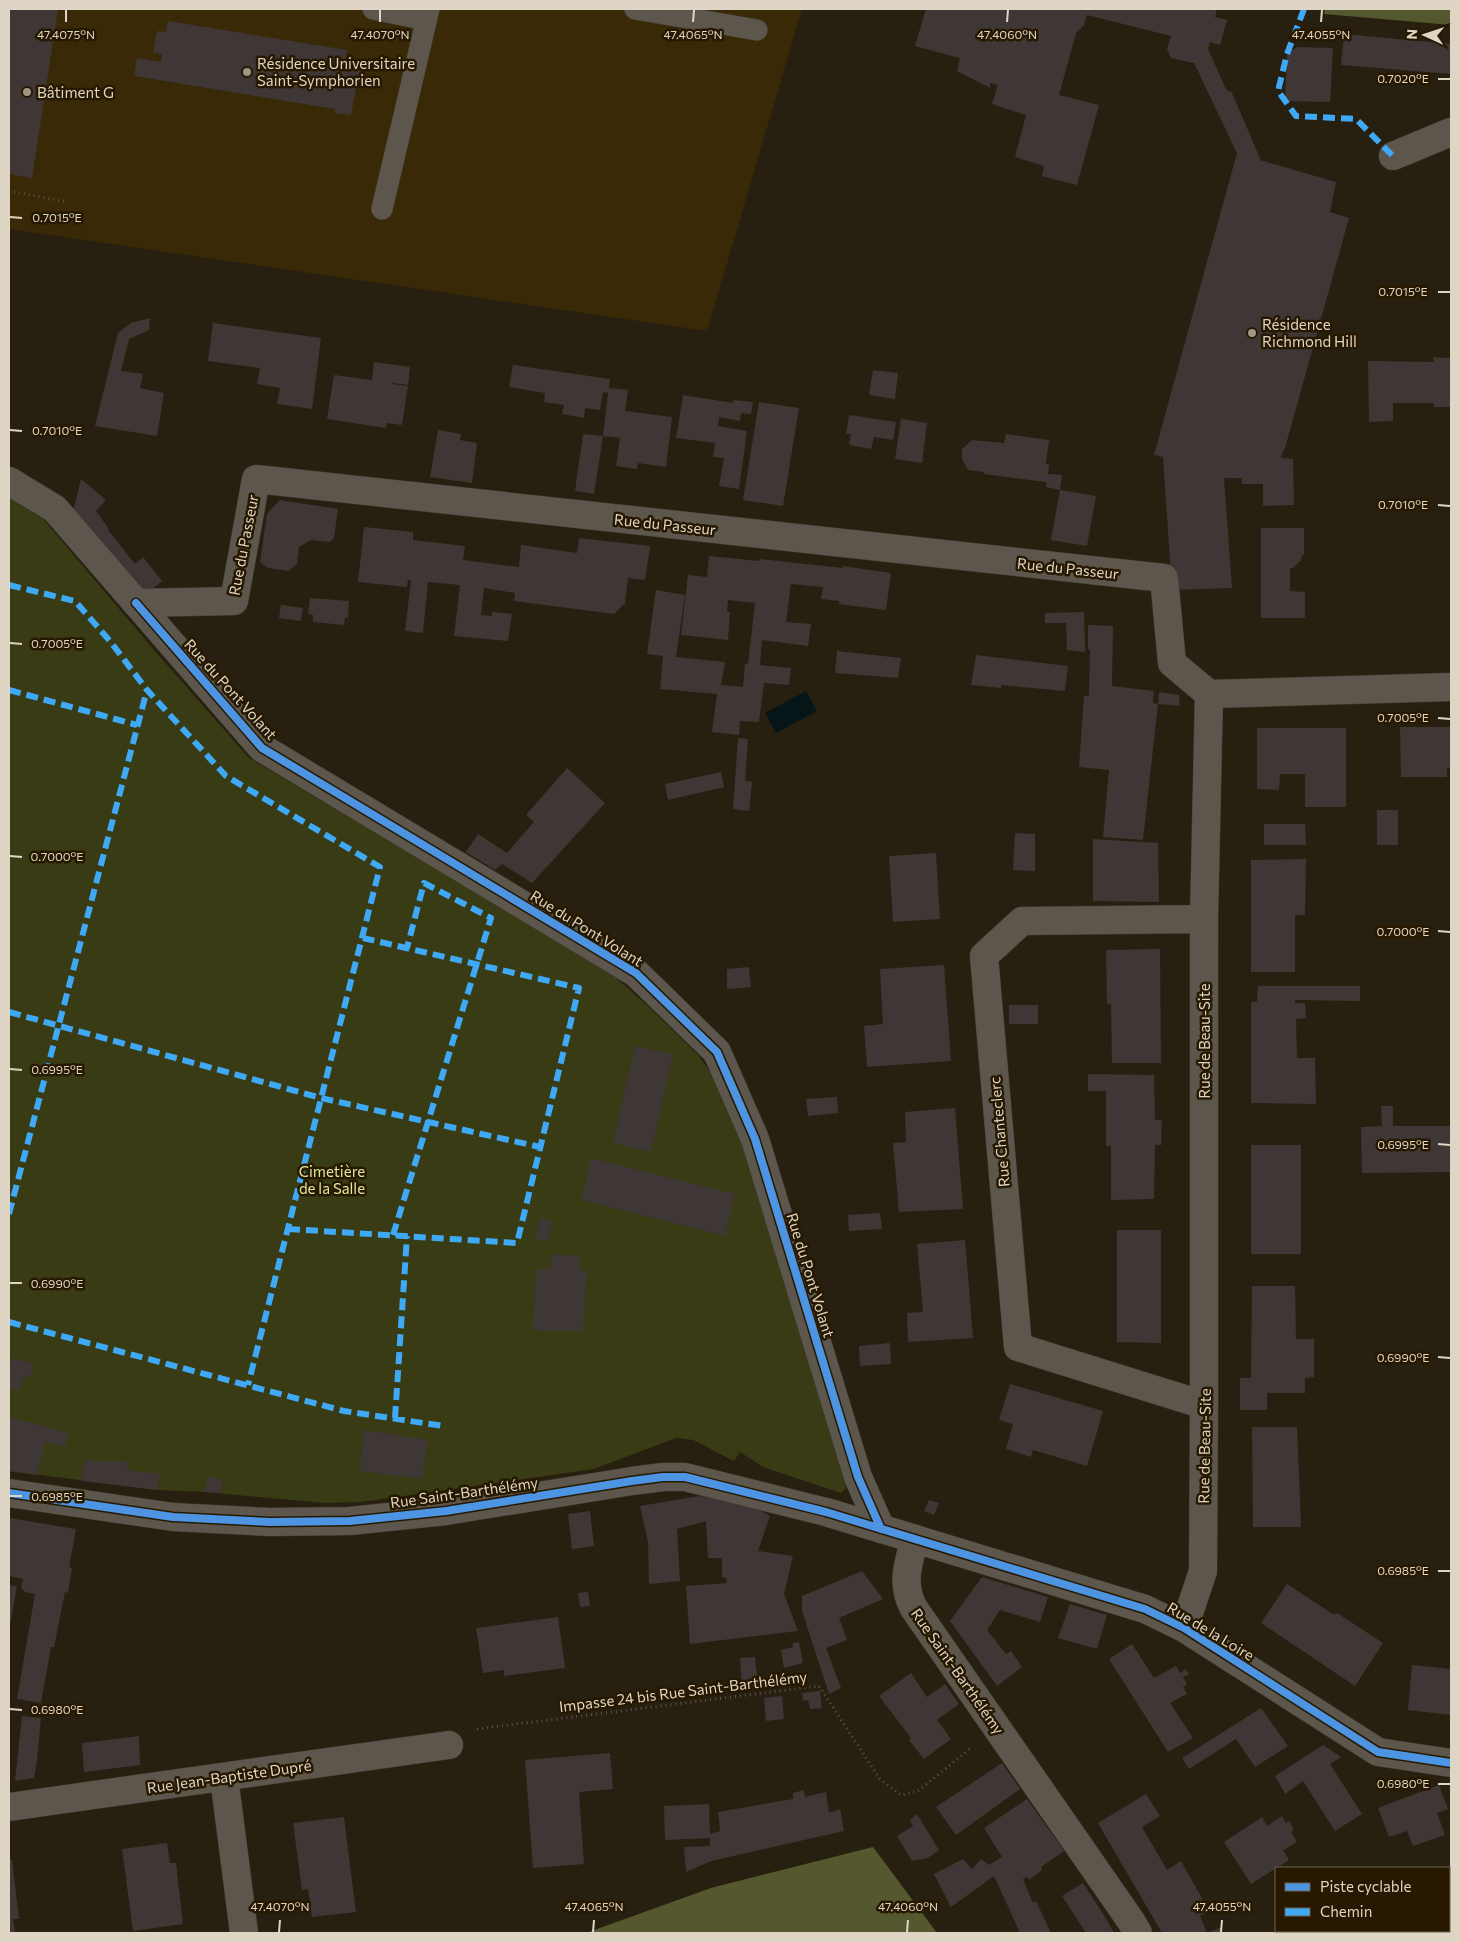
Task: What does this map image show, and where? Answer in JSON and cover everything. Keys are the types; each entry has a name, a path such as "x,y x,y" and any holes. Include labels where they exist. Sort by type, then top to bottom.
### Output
{"street":[{"path":"1393,156 1451,132"},
{"name":"Rue du Passeur","path":"136,603 234,601 256,479 1164,578 1172,663 1209,694"},
{"name":"Rue du Pont Volant","path":"9,481 55,509 262,748 636,973 717,1052 756,1139 858,1478 881,1529"},
{"path":"1209,694 1451,687"},
{"name":"Rue de Beau-Site","path":"1184,1628 1202,1571 1204,919 1209,694"},
{"name":"Rue Chanteclerc","path":"1204,919 1022,921 984,956 1018,1346 1204,1405"},
{"name":"Rue Saint-Barthélémy","path":"9,1493 173,1517 270,1522 350,1521 446,1511 632,1481 663,1477 685,1477 826,1512 915,1539 907,1570 907,1594 913,1606 1132,1921 1138,1933"},
{"name":"Rue de la Loire","path":"915,1539 1145,1609 1184,1628 1378,1752 1451,1763"},
{"name":"Rue Jean-Baptiste Dupré","path":"9,1807 449,1746"},
{"path":"224,1777 244,1933"}],"lane":[{"path":"373,9 427,14 382,209"},
{"path":"635,9 757,30"}],"path":[{"path":"9,191 67,202"}],"shaded area":[{"path":"9,9 802,9 707,331 9,229"},
{"path":"806,691 817,711 776,733 765,713"}],"green space":[{"path":"1325,9 1451,9 1451,25 1324,14"},
{"name":"Cimetière de la Salle","path":"9,497 44,520 249,758 598,962 649,1007 698,1055 711,1073 748,1155 846,1488 841,1493 763,1467 740,1452 734,1461 693,1440 676,1438 594,1469 361,1502 325,1503 205,1492 158,1490 9,1471"},
{"path":"873,1847 937,1933 586,1933 711,1888"}],"building":[{"name":"Bâtiment G","path":"9,9 58,9 32,178 9,174"},
{"name":"Résidence Richmond Hill","path":"926,9 1217,9 1215,17 1227,20 1220,45 1210,42 1208,49 1226,89 1229,92 1231,91 1260,160 1336,182 1330,212 1349,218 1285,448 1281,456 1281,458 1293,459 1294,505 1263,506 1263,484 1242,484 1242,478 1224,478 1232,588 1172,590 1163,457 1154,455 1237,153 1194,63 1171,58 1167,49 1171,36 1087,15 1084,25 1076,33 1059,95 1099,105 1077,185 1042,176 1044,166 1015,157 1026,115 992,104 998,85 990,83 990,88 957,71 960,58 915,46"},
{"name":"Résidence Universitaire Saint-Symphorien","path":"168,21 347,50 344,65 360,68 351,115 335,113 335,109 134,76 137,58 161,62 162,54 153,53 157,31 166,32"},
{"path":"1344,34 1451,44 1451,74 1341,65"},
{"path":"1297,47 1333,48 1330,102 1285,101 1287,54"},
{"path":"150,318 149,330 129,339 121,371 143,374 140,388 164,393 157,436 95,426 118,333 131,323"},
{"path":"213,323 321,338 312,409 277,404 280,388 257,384 260,368 208,361"},
{"path":"1433,357 1451,358 1451,407 1434,407 1434,403 1393,403 1393,421 1369,422 1368,361 1434,362"},
{"path":"374,362 410,367 408,385 392,383 408,386 402,425 387,423 386,428 327,419 334,375 372,380"},
{"path":"513,365 610,379 609,388 628,390 625,411 672,417 666,467 638,463 637,469 616,466 620,438 603,436 608,393 603,392 600,410 585,408 584,418 562,414 564,405 544,402 545,393 509,387"},
{"path":"873,370 898,373 895,399 869,395"},
{"path":"683,395 733,403 733,400 753,402 751,414 741,413 740,421 719,417 718,426 747,431 739,489 719,486 724,458 713,457 715,443 676,438"},
{"path":"759,402 799,408 783,506 743,500"},
{"path":"849,415 896,422 893,440 874,437 871,449 849,445 851,434 846,434"},
{"path":"901,419 927,423 922,463 895,459"},
{"path":"438,430 461,434 460,440 477,443 472,483 430,477"},
{"path":"583,434 603,436 594,494 575,491"},
{"path":"1006,434 1049,440 1046,464 1049,464 1048,474 1062,475 1060,490 1046,487 1046,482 984,474 984,472 968,470 962,459 962,449 972,440 1004,443"},
{"path":"81,479 106,500 96,511 108,530 135,564 143,557 162,581 150,591 143,590 73,512"},
{"path":"1060,490 1096,496 1087,546 1051,540"},
{"path":"280,500 338,509 334,538 330,542 311,540 299,547 297,564 288,571 268,568 260,562 267,514"},
{"path":"364,527 413,532 413,540 465,546 463,560 519,567 521,545 577,553 579,538 650,546 645,580 628,578 625,603 614,614 514,601 515,593 484,588 481,615 492,616 492,612 512,614 508,641 454,636 460,585 428,582 423,633 405,631 411,580 408,580 407,587 358,582"},
{"path":"1261,528 1304,528 1304,555 1302,555 1301,560 1293,568 1290,568 1290,591 1305,592 1305,618 1261,618"},
{"path":"709,556 759,561 760,559 843,568 843,566 891,573 886,610 839,604 839,601 821,599 823,587 791,584 786,622 811,624 808,646 762,640 760,665 791,668 789,685 764,683 759,722 740,721 739,735 712,732 717,694 660,689 663,656 647,654 656,590 685,595 676,657 725,662 721,685 743,687 745,664 748,664 755,603 728,600 727,612 730,612 728,640 681,635 688,575 707,577"},
{"path":"310,598 349,601 348,618 345,617 344,625 313,622 313,615 308,614"},
{"path":"281,605 303,608 301,621 279,618"},
{"path":"1084,612 1085,652 1067,650 1066,623 1045,623 1045,613"},
{"path":"1088,625 1113,626 1112,686 1154,691 1153,703 1158,704 1143,840 1103,837 1109,770 1079,767 1084,696 1089,696 1090,649 1088,650"},
{"path":"837,651 901,658 898,678 835,673"},
{"path":"976,655 1068,666 1065,691 1001,685 1001,688 971,685"},
{"path":"1159,692 1179,695 1180,706 1158,704"},
{"path":"1400,727 1451,727 1451,768 1447,768 1447,777 1401,777"},
{"path":"1257,728 1346,728 1346,807 1305,807 1305,774 1280,774 1279,790 1257,789"},
{"path":"738,738 748,739 745,781 752,782 749,811 733,809"},
{"path":"567,768 605,803 532,883 502,864 495,870 466,852 478,834 507,853 534,822 526,815"},
{"path":"721,772 724,787 668,800 665,784"},
{"path":"1377,810 1398,810 1398,845 1377,845"},
{"path":"1264,824 1305,824 1306,845 1264,845"},
{"path":"1015,833 1035,834 1035,871 1013,870"},
{"path":"1093,839 1158,843 1159,902 1093,901"},
{"path":"936,853 940,919 893,922 889,856"},
{"path":"1306,859 1305,915 1295,915 1295,972 1251,972 1251,860"},
{"path":"1160,949 1161,1063 1112,1063 1111,1004 1107,1004 1106,950"},
{"path":"944,965 951,1061 867,1067 864,1026 883,1024 880,969"},
{"path":"749,967 751,987 727,989 727,969"},
{"path":"1258,986 1360,986 1360,1001 1295,1000 1295,1003 1305,1003 1306,1018 1296,1019 1297,1058 1315,1058 1316,1104 1251,1103 1251,1002 1257,1002"},
{"path":"1009,1005 1038,1005 1038,1024 1009,1024"},
{"path":"635,1046 673,1054 651,1152 613,1143"},
{"path":"1088,1074 1154,1075 1155,1120 1162,1120 1161,1145 1155,1145 1154,1199 1111,1200 1111,1146 1106,1146 1106,1091 1088,1091"},
{"path":"837,1097 838,1113 808,1116 806,1099"},
{"path":"1381,1106 1393,1106 1393,1126 1451,1126 1451,1172 1362,1173 1361,1127 1382,1126"},
{"path":"955,1108 963,1209 899,1212 893,1143 906,1142 905,1112"},
{"path":"1251,1145 1301,1145 1301,1254 1251,1254"},
{"path":"591,1158 735,1194 725,1236 581,1200"},
{"path":"880,1213 882,1229 849,1231 848,1215"},
{"path":"540,1218 552,1221 549,1240 535,1240"},
{"path":"1117,1230 1161,1230 1161,1343 1117,1342"},
{"path":"965,1240 973,1338 908,1342 907,1313 923,1312 917,1244"},
{"path":"552,1254 580,1256 579,1271 587,1271 583,1331 533,1330 536,1269 550,1270"},
{"path":"1252,1286 1295,1286 1296,1339 1314,1339 1314,1377 1305,1378 1305,1393 1267,1393 1267,1410 1240,1410 1240,1378 1251,1378"},
{"path":"890,1343 891,1364 860,1366 859,1346"},
{"path":"13,1358 34,1364 30,1377 24,1376 20,1391 9,1388 9,1362 11,1363"},
{"path":"1010,1384 1103,1411 1087,1466 1033,1450 1031,1457 1006,1449 1013,1424 999,1420"},
{"path":"9,1417 69,1433 65,1447 45,1442 37,1475 9,1471"},
{"path":"1252,1427 1297,1427 1301,1527 1253,1527"},
{"path":"364,1430 428,1440 422,1479 359,1471"},
{"path":"84,1460 128,1462 127,1470 159,1474 158,1490 82,1481"},
{"path":"207,1477 223,1479 221,1493 205,1492"},
{"path":"700,1496 745,1502 770,1516 758,1551 793,1556 784,1594 798,1631 690,1644 686,1586 727,1583 726,1578 722,1577 722,1558 708,1558 706,1521 677,1529 680,1581 649,1584 648,1542 640,1506"},
{"path":"929,1500 939,1503 934,1515 924,1511"},
{"path":"590,1511 594,1546 572,1549 568,1514"},
{"path":"9,1518 76,1529 69,1567 72,1568 68,1593 65,1592 54,1647 51,1647 41,1703 17,1699 35,1594 25,1592 21,1588 23,1579 9,1576"},
{"path":"862,1571 883,1599 839,1618 847,1640 826,1648 841,1688 829,1694 802,1611 802,1596"},
{"path":"982,1577 1048,1597 1040,1622 1000,1610 987,1630 1006,1654 1011,1651 1022,1667 997,1686 950,1621"},
{"path":"1287,1584 1334,1615 1337,1613 1383,1643 1355,1686 1261,1623"},
{"path":"9,1585 17,1586 10,1625 9,1625"},
{"path":"588,1592 590,1606 580,1607 578,1593"},
{"path":"1070,1604 1107,1615 1097,1649 1058,1638"},
{"path":"558,1617 565,1668 504,1676 504,1670 483,1673 476,1628"},
{"path":"799,1642 803,1663 784,1668 781,1650 793,1647 793,1643"},
{"path":"1132,1644 1154,1678 1176,1666 1180,1673 1186,1669 1189,1674 1183,1677 1187,1684 1183,1687 1187,1694 1170,1703 1193,1738 1168,1752 1109,1659"},
{"path":"755,1657 758,1686 742,1687 740,1658"},
{"path":"1412,1665 1451,1669 1451,1715 1408,1710"},
{"path":"911,1673 927,1697 945,1684 959,1704 937,1720 951,1739 924,1759 909,1740 911,1738 879,1696"},
{"path":"820,1691 822,1708 810,1709 808,1700 803,1701 802,1693"},
{"path":"782,1696 784,1719 766,1721 764,1698"},
{"path":"1261,1708 1288,1746 1255,1767 1236,1739 1189,1769 1182,1758"},
{"path":"22,1716 41,1718 37,1760 34,1778 15,1781"},
{"path":"139,1736 140,1765 84,1772 82,1743"},
{"path":"1323,1745 1341,1757 1330,1764 1362,1814 1335,1831 1303,1781 1285,1794 1275,1776"},
{"path":"610,1753 613,1789 579,1792 584,1864 533,1868 525,1760"},
{"path":"1002,1763 1020,1789 956,1835 936,1807"},
{"path":"1439,1785 1448,1809 1437,1813 1445,1835 1413,1846 1407,1831 1389,1837 1378,1808"},
{"path":"804,1790 805,1797 826,1792 829,1813 840,1809 844,1831 711,1861 686,1872 684,1847 710,1846 710,1838 665,1840 664,1806 709,1804 710,1834 720,1831 718,1812 793,1799 793,1793"},
{"path":"1146,1794 1160,1816 1142,1827 1167,1870 1181,1861 1209,1911 1200,1916 1207,1933 1162,1933 1098,1823"},
{"path":"1027,1799 1064,1851 1041,1867 1042,1870 1029,1880 1028,1877 1023,1879 1033,1903 1036,1901 1051,1933 1020,1933 994,1876 951,1907 934,1874 963,1859 972,1869 981,1859 989,1865 1002,1857 984,1828"},
{"path":"917,1814 939,1850 928,1858 912,1861 897,1836 913,1826 910,1820"},
{"path":"1282,1816 1286,1823 1289,1821 1294,1830 1291,1832 1297,1842 1283,1850 1289,1860 1275,1867 1275,1869 1251,1884 1224,1842 1262,1817 1267,1826"},
{"path":"344,1817 356,1912 312,1917 308,1889 302,1890 293,1823"},
{"path":"167,1843 170,1863 176,1863 183,1924 133,1931 122,1849"},
{"path":"9,1860 12,1860 19,1919 13,1919 15,1933 9,1933"},
{"path":"1083,1883 1114,1933 1086,1933 1062,1896"},
{"path":"1221,1927 1223,1933 1207,1933"},
{"path":"1358,1932 1391,1933 1358,1933"}],"marked path":[{"path":"1304,9 1287,54 1278,91 1296,116 1356,119 1393,156"},
{"path":"9,585 75,601 110,641 147,690 226,776 380,867 248,1385"},
{"path":"9,690 137,725"},
{"path":"9,1214 147,690"},
{"path":"393,1235 491,918 424,883 407,948"},
{"path":"288,1229 517,1243 579,988 363,938"},
{"path":"9,1012 321,1098 540,1147"},
{"path":"395,1418 407,1236"},
{"path":"9,1322 344,1411 443,1426"}],"cycle path":[{"path":"136,603 262,748 636,973 717,1052 755,1139 858,1477 881,1529"},
{"path":"9,1493 173,1517 270,1522 350,1521 446,1511 632,1481 663,1477 685,1477 826,1512 1145,1609 1184,1628 1378,1752 1451,1763"}],"place":[{"name":"Résidence Universitaire Saint-Symphorien","path":"247,72"},
{"name":"Bâtiment G","path":"27,92"},
{"name":"Résidence Richmond Hill","path":"1252,333"}]}
